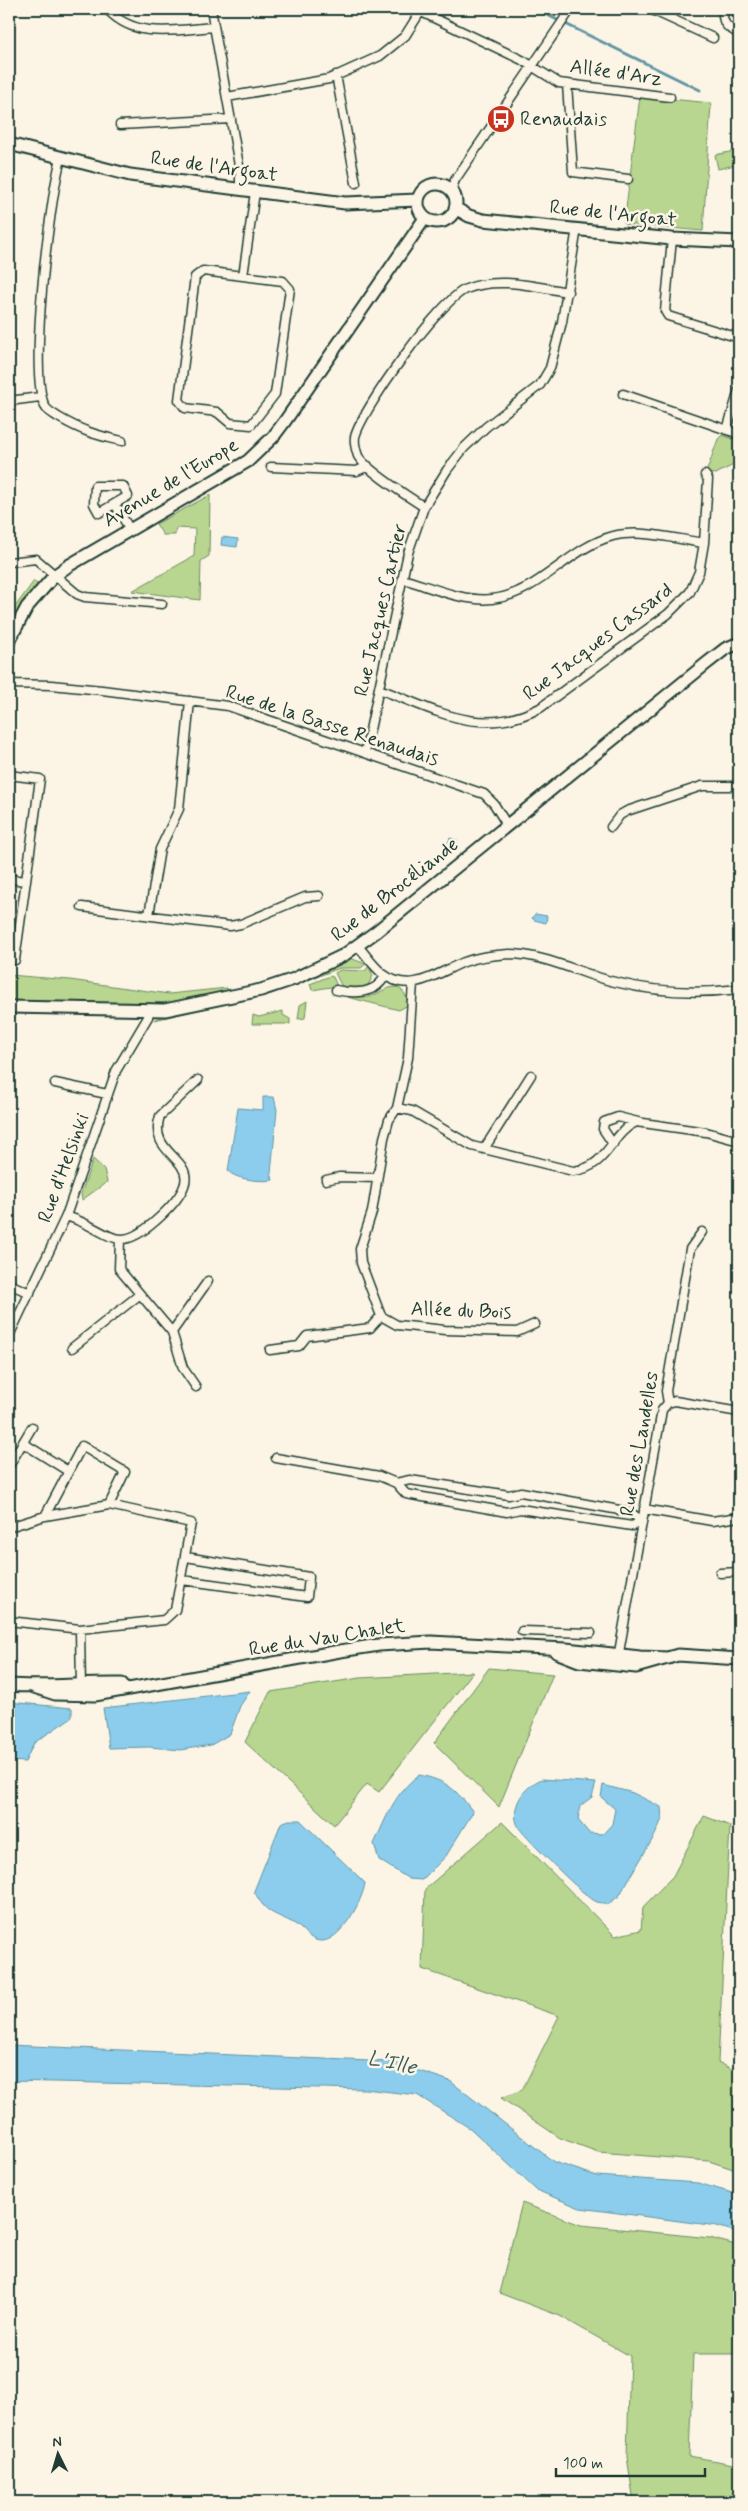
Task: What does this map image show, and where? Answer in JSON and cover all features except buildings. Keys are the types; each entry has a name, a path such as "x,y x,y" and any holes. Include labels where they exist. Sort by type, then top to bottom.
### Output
{"street":[{"path":"107,9 125,24 142,31 214,27"},
{"path":"210,9 240,171 240,190"},
{"path":"451,191 455,180 571,9"},
{"path":"650,9 713,38"},
{"path":"723,9 722,20 728,29 739,33"},
{"path":"227,97 329,79 336,74 380,56 405,36 419,10"},
{"name":"Allée d'Arz","path":"419,10 531,66 559,83 670,97"},
{"path":"336,74 356,183"},
{"path":"567,84 574,172 628,179"},
{"path":"120,125 231,119"},
{"name":"Rue de l'Argoat","path":"9,144 61,159 130,175 345,203 418,200"},
{"path":"61,159 48,225 38,370 40,397 48,411 77,429 122,441"},
{"path":"441,184 451,191 454,196 455,208 448,218 442,221 430,221 420,213 418,200 424,189 441,184"},
{"path":"243,276 255,192"},
{"name":"Rue de l'Argoat","path":"455,208 469,216 483,220 577,228 672,240 739,242"},
{"name":"Avenue de l'Europe","path":"9,641 27,607 54,576 240,466 264,446 285,421 425,218"},
{"name":"Rue Jacques Cartier","path":"365,753 408,553 424,508 447,470 464,448 486,427 540,385 556,350 568,292 577,228"},
{"path":"672,240 665,311 668,316 739,338"},
{"path":"203,271 243,276 284,281 290,289 275,394 251,425 230,423 217,412 185,408 179,400 196,277 203,271"},
{"path":"424,508 368,466 358,456 355,439 359,427 382,389 446,304 464,290 493,283 568,292"},
{"path":"727,430 739,390"},
{"path":"622,394 739,434"},
{"path":"9,401 40,397"},
{"path":"272,467 357,471 368,466"},
{"name":"Rue Jacques Cassard","path":"379,689 471,723 492,722 523,716 556,697 668,614 681,602 696,582 704,543 708,503 708,479 705,475"},
{"path":"95,486 123,486 128,496 115,504 99,513 94,504 95,486"},
{"path":"115,504 130,530"},
{"path":"403,579 462,596 490,599 525,589 584,548 614,536 646,535 704,543"},
{"path":"9,562 36,560 77,594 85,597 162,604"},
{"name":"Rue de Brocéliande","path":"9,1007 150,1011 250,992 286,982 324,966 358,946 719,653 739,643"},
{"name":"Rue de la Basse Renaudais","path":"9,684 51,685 228,706 484,794 494,804 507,825"},
{"path":"149,915 160,849 179,809 190,701"},
{"path":"9,775 40,779 16,960"},
{"path":"611,828 620,815 628,811 702,786 739,786"},
{"path":"9,879 26,881"},
{"path":"82,907 230,926 241,924 304,897 319,896"},
{"path":"358,946 385,976 396,981 413,983 426,980 466,961 510,954 533,958 615,982 650,989 694,991 739,989"},
{"path":"336,990 356,993 372,990 385,976"},
{"name":"Allée du Bois","path":"413,983 411,1038 397,1108 389,1120 384,1138 372,1212 362,1241 360,1255 381,1316 396,1324 445,1330 517,1332 535,1324"},
{"name":"Rue d'Helsinki","path":"9,1336 66,1216 107,1094 120,1063 150,1011"},
{"path":"484,1149 530,1075"},
{"path":"66,1216 120,1239 132,1238 143,1232 183,1193 185,1184 184,1172 174,1156 159,1141 157,1124 160,1116 198,1080"},
{"path":"55,1083 107,1094"},
{"path":"397,1108 412,1111 463,1142 574,1171 585,1170 595,1165 630,1126 638,1122"},
{"path":"613,1144 603,1129 604,1122 618,1117 638,1122 706,1132 739,1141"},
{"path":"326,1180 339,1177 377,1178"},
{"name":"Rue des Landelles","path":"618,1660 662,1410 668,1403 666,1390 690,1249 702,1232"},
{"path":"120,1239 119,1269 172,1332 183,1368 196,1387"},
{"path":"172,1332 208,1281"},
{"path":"9,1284 30,1293"},
{"path":"72,1348 139,1295"},
{"path":"270,1350 299,1346 307,1336 370,1328 381,1316"},
{"path":"668,1403 675,1401 739,1412"},
{"path":"9,1466 32,1427"},
{"path":"23,1443 68,1470"},
{"path":"45,1516 82,1446 125,1472 109,1505"},
{"path":"276,1458 379,1476 396,1483 406,1494 507,1512 520,1509 632,1526 642,1521 630,1512 521,1492 509,1495 410,1480 396,1483"},
{"path":"520,1509 521,1492"},
{"path":"9,1527 45,1516 109,1505 191,1523 175,1610 164,1620 80,1629 9,1622"},
{"path":"644,1509 712,1521 739,1517"},
{"path":"182,1580 307,1598 309,1577 186,1557"},
{"path":"720,1573 739,1572"},
{"path":"80,1629 81,1690"},
{"path":"522,1631 591,1633"},
{"path":"549,1632 550,1649"},
{"name":"Rue du Vau Chalet","path":"9,1685 34,1687 55,1694 81,1690 95,1695 140,1685 190,1679 379,1645 431,1642 550,1649 579,1661 618,1660 636,1666 669,1658 691,1656 739,1659"}],"green space":[{"path":"640,96 711,103 703,231 624,224"},
{"path":"739,150 739,164 718,169 715,155"},
{"path":"722,435 739,441 739,462 716,474 706,473 718,439"},
{"path":"210,495 209,556 201,561 200,600 132,591 194,556 195,529 176,528 175,535 163,535 156,524"},
{"path":"34,581 39,586 19,609 9,629 9,615"},
{"path":"350,958 366,964 361,968 340,968 271,994 154,1020 163,1015 299,983"},
{"path":"369,966 373,976 367,987 342,987 335,973 340,970 365,971"},
{"path":"9,975 70,980 169,994 227,988 228,991 149,1006 9,1002"},
{"path":"330,976 333,977 337,986 312,990 310,984"},
{"path":"397,987 405,994 408,1005 399,1010 347,997 370,997 388,988"},
{"path":"307,1001 305,1018 298,1019 300,1005"},
{"path":"283,1011 283,1015 290,1019 290,1024 252,1024 253,1015 259,1017"},
{"path":"93,1159 104,1169 107,1182 82,1200 81,1194"},
{"path":"489,1668 553,1674 499,1807 434,1743"},
{"path":"473,1672 379,1792 367,1784 334,1825 245,1742 270,1692 360,1678"},
{"path":"704,1816 730,1826 718,2062 739,2073 739,2171 709,2161 598,2152 560,2138 501,2098 522,2090 559,2016 422,1969 425,1889 502,1822 615,1936 641,1930 643,1907 673,1876"},
{"path":"522,2203 581,2225 710,2238 739,2246 739,2354 693,2354 689,2456 739,2465 739,2502 634,2502 627,2457 630,2356 560,2316 499,2293"}],"water":[{"path":"222,537 238,539 237,547 221,545"},
{"path":"450,838 457,840 452,852 445,849"},
{"path":"535,914 547,916 546,923 534,920 532,918"},
{"path":"263,1097 274,1097 277,1110 271,1173 273,1180 262,1181 243,1178 228,1171 238,1108 263,1110"},
{"path":"250,1691 240,1706 230,1734 211,1745 180,1750 150,1747 109,1748 103,1708"},
{"path":"9,1702 72,1708 72,1717 34,1743 25,1762 9,1761"},
{"path":"419,1775 437,1780 450,1787 473,1812 446,1856 422,1880 409,1879 379,1860 374,1844 397,1797"},
{"path":"542,1779 596,1783 592,1797 580,1806 578,1820 589,1833 603,1834 612,1824 615,1809 601,1797 603,1785 633,1793 661,1807 662,1819 655,1835 619,1896 608,1904 597,1902 569,1880 519,1828 515,1813 520,1799 529,1787"},
{"path":"289,1820 300,1820 365,1883 360,1900 349,1919 328,1940 320,1941 313,1939 295,1924 267,1909 254,1891 281,1823"},
{"name":"L'Ille","path":"9,2045 392,2062 450,2081 554,2162 597,2176 698,2183 739,2195 739,2233 717,2226 580,2208 536,2190 471,2129 417,2095 365,2089 9,2081"}],"waterway":[{"path":"535,9 700,90"}],"place":[{"name":"Renaudais","path":"501,119"}]}
